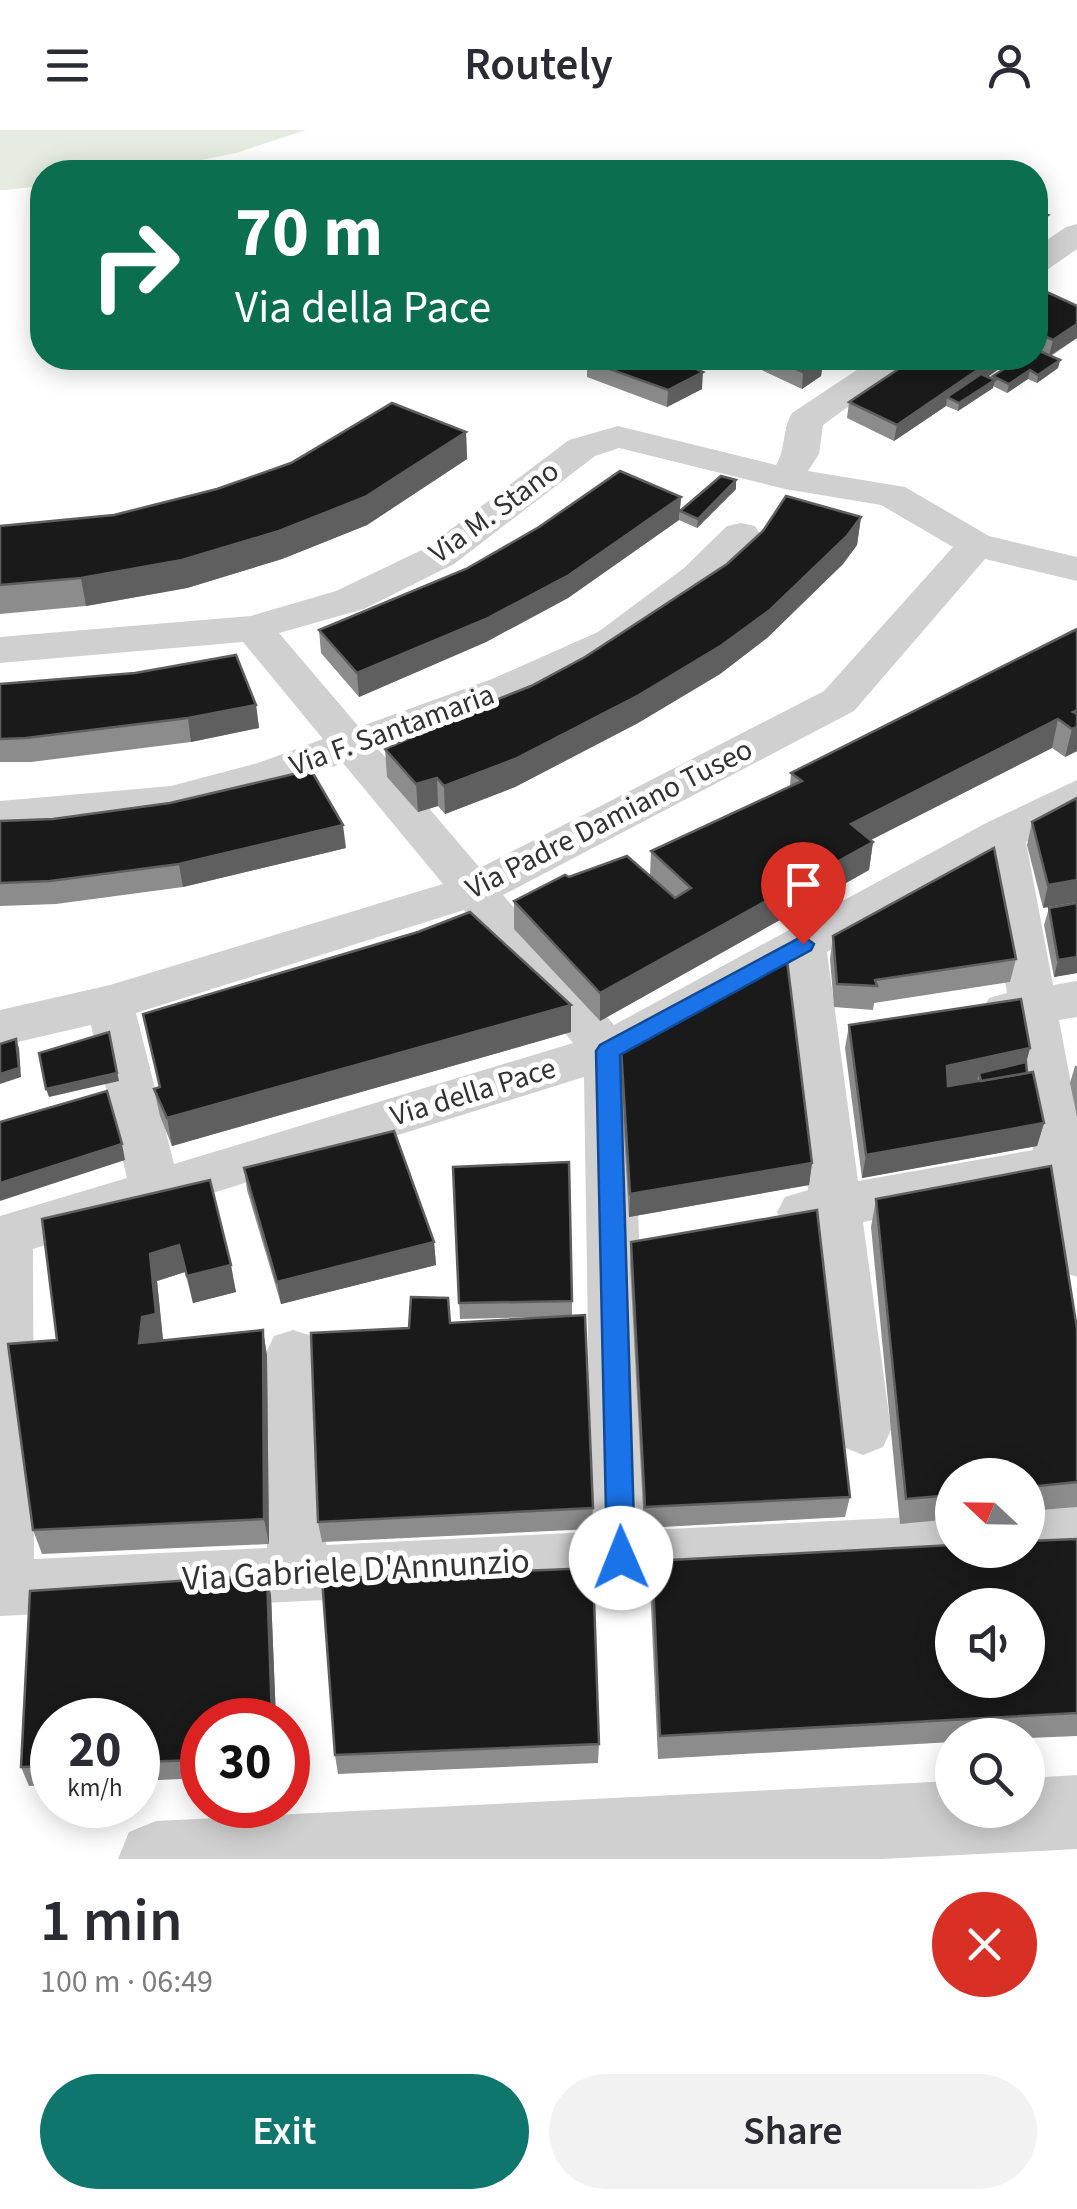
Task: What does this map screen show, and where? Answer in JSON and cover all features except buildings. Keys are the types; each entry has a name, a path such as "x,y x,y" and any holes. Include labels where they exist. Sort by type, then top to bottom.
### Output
{"street":[{"path":"1048,254 1077,234"},
{"path":"784,478 800,454 805,421 880,370"},
{"name":"Via M. Stano","path":"0,650 254,628 350,600 440,556 582,448 618,437 784,478 892,495 976,546 1077,569"},
{"name":"Via F. Santamaria","path":"0,816 171,802 271,774 507,688 612,641 698,576 741,534"},
{"name":"Via Padre Damiano Tuseo","path":"0,1028 110,1003 474,892 839,701 976,546"},
{"path":"254,628 608,1051 621,1558"},
{"name":"Via della Pace","path":"4,1236 608,1051 1077,795"},
{"path":"1002,834 1040,915 1056,1003 1077,1256"},
{"path":"803,944 833,1039 835,1206 863,1430"},
{"path":"110,1003 155,1189"},
{"path":"961,1018 1056,1003"},
{"path":"761,1220 1069,1164"},
{"path":"2,1588 4,1236"},
{"path":"613,1249 668,1238"},
{"path":"293,1353 297,1573"},
{"path":"1045,1535 1077,1533"},
{"name":"Via Gabriele D'Annunzio","path":"2,1588 935,1543"},
{"path":"156,1859 685,1846 1077,1812"}],"shaded area":[{"path":"0,130 306,130 201,160 30,160 30,187 0,190"}],"route":[{"path":"621,1558 608,1051 803,944"}]}
